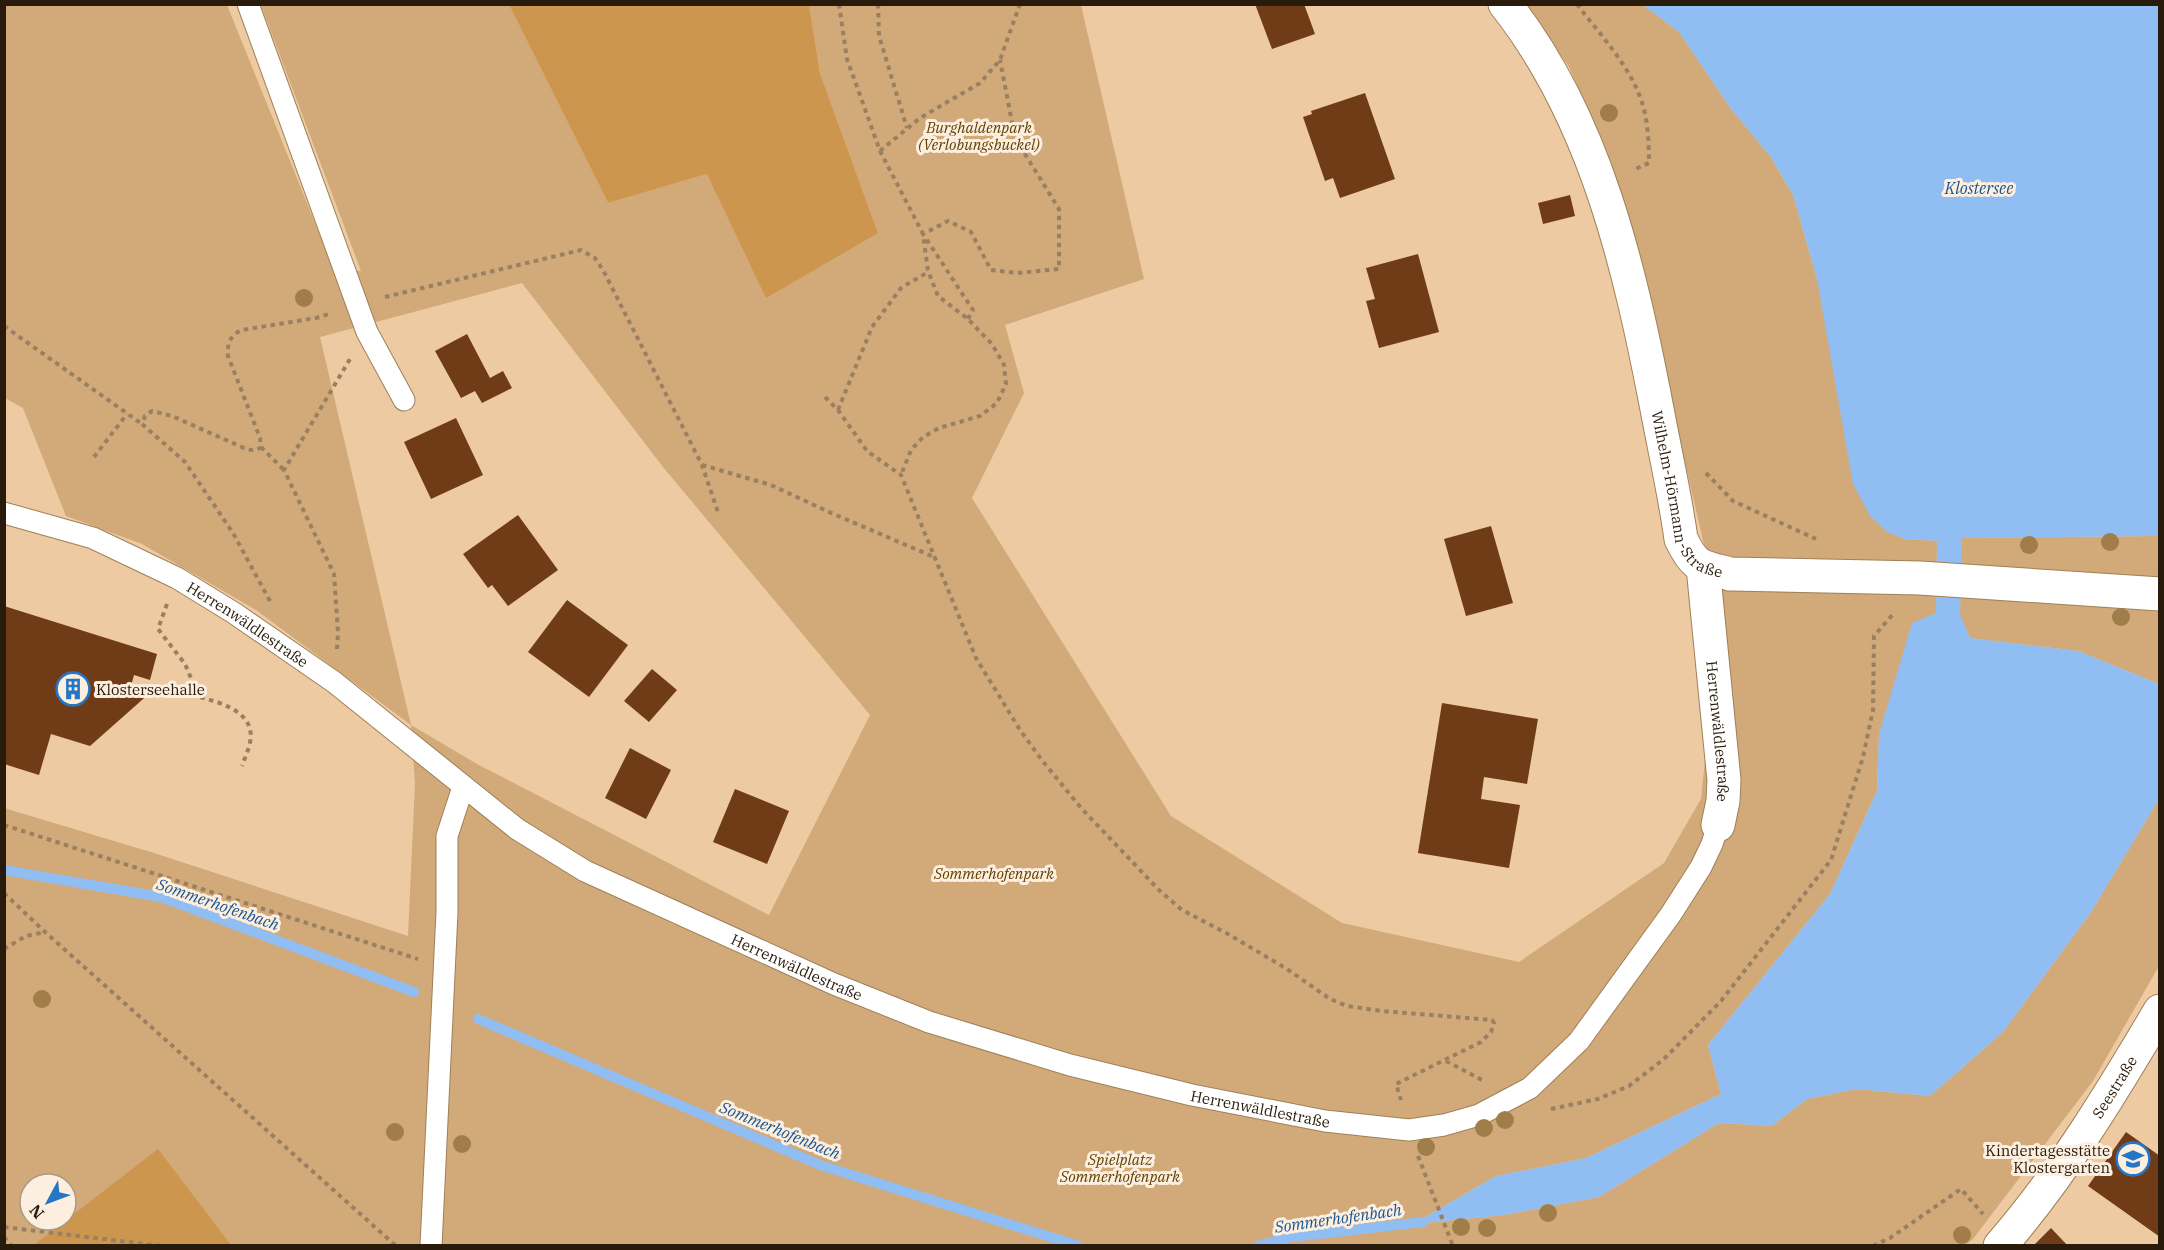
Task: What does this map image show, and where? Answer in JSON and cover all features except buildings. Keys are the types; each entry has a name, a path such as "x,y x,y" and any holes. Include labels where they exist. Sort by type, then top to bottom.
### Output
{"street":[{"name":"Wilhelm-Hörmann-Straße","path":"1505,4 1526,31 1567,102 1596,175 1620,246 1643,339 1681,539 1690,559 1703,567 1730,574 1939,579 2160,594"},
{"name":"Herrenwäldlestraße","path":"1703,567 1724,780 1718,825"},
{"name":"Seestraße","path":"2000,1245 2049,1184 2125,1070 2160,1011"}],"lane":[{"path":"248,4 366,332 404,400"},
{"name":"Herrenwäldlestraße","path":"4,513 93,538 177,578 279,643 334,682 517,829 585,871 791,965 929,1022 1070,1065 1192,1095 1325,1121 1409,1130 1444,1125 1479,1115 1530,1088 1579,1041 1671,914 1701,867 1718,825"},
{"path":"431,1245 447,912 447,836 464,787"}],"path":[{"path":"839,4 847,59 880,151 923,234 973,310 968,318"},
{"path":"878,4 879,36 907,128"},
{"path":"880,151 920,118 980,83 1000,60 1020,4"},
{"path":"1576,4 1621,61 1641,98 1649,143 1649,163 1632,170"},
{"path":"923,234 948,221 971,232 991,270 1017,273 1059,269 1059,209 1015,138 1000,60"},
{"path":"901,475 910,450 923,437 939,428 980,416 997,403 1006,384 1004,365 992,344 968,318 938,296 928,272 923,234"},
{"path":"334,682 338,632 334,574 284,470 261,447 260,438 228,356 230,339 235,333 316,318 357,304 581,250 595,258 603,270 702,465 719,515"},
{"path":"838,410 872,327 901,288 928,272"},
{"path":"4,326 142,424 185,462 233,533 271,601 279,643"},
{"path":"284,470 366,332"},
{"path":"825,397 838,410 867,451 901,475 976,658 1027,739 1081,808 1160,891 1182,910 1287,969 1330,999 1347,1006 1492,1020 1494,1023 1491,1032 1481,1042 1396,1084"},
{"path":"142,424 145,416 152,411 172,416 244,448 254,451 261,447"},
{"path":"94,457 127,414"},
{"path":"702,465 771,485 934,557"},
{"path":"1703,470 1733,501 1823,542"},
{"path":"1507,1102 1519,1109 1556,1109 1598,1099 1629,1086 1664,1059 1721,1001 1831,860 1863,757 1873,710 1874,636 1899,608 1939,579"},
{"path":"168,603 158,629 184,664 199,696 222,703 240,715 250,728 250,746 242,766"},
{"path":"4,825 444,968"},
{"path":"4,893 396,1245"},
{"path":"4,949 26,936 45,932"},
{"path":"1409,1130 1452,1244"},
{"path":"1873,1245 1890,1238 1961,1190"},
{"path":"4,1227 162,1245"},
{"path":"4,1237 12,1245"}],"green space":[{"path":"5,5 227,5 334,270 361,271 261,5 509,5 608,203 707,174 878,233 820,73 809,5 1081,5 1144,279 1005,325 1024,393 972,498 1171,816 1342,923 1519,962 1664,863 1701,799 1720,614 1639,263 1600,138 1569,67 1526,5 1643,5 1679,32 1731,109 1770,156 1793,195 1817,279 1905,539 1937,541 1936,614 1879,734 1877,791 1830,894 1708,1045 1721,1094 1586,1158 1496,1176 1422,1219 1423,1222 1504,1215 1599,1197 1719,1123 1772,1126 1807,1099 1856,1089 1930,1096 2003,1032 2091,912 2159,799 2159,966 2093,1081 1973,1239 1965,1245 5,1245 4,808 154,853 408,936 415,784 411,725 256,610 142,544 66,516 23,408 5,398","holes":["522,283 663,467 870,715 769,915 477,764 411,725 320,337"]},
{"path":"2159,536 2159,684 2078,651 1970,638 1960,615 1961,538"}],"shaded area":[{"path":"509,5 809,5 820,73 878,233 766,298 707,174 608,203"},
{"path":"158,1149 231,1245 34,1245 51,1232 78,1232 78,1211"}],"water":[{"name":"Klostersee","path":"1643,5 2159,5 2159,536 1962,538 1960,614 1970,638 2078,651 2159,684 2159,799 2091,912 2003,1032 1930,1096 1856,1089 1807,1099 1772,1126 1719,1123 1599,1197 1504,1215 1425,1223 1422,1219 1496,1176 1586,1158 1721,1094 1708,1045 1830,894 1877,791 1879,734 1912,623 1936,613 1937,541 1905,539 1887,532 1870,516 1853,484 1817,279 1793,195 1770,156 1731,109 1679,32"}],"waterway":[{"name":"Sommerhofenbach","path":"4,870 161,897 414,992"},
{"name":"Sommerhofenbach","path":"478,1019 820,1165 1079,1246"},
{"name":"Sommerhofenbach","path":"1257,1246 1292,1237 1423,1222"}],"place":[{"name":"Klosterseehalle","path":"73,689"},
{"name":"Kindertagesstätte Klostergarten","path":"2133,1159"}],"park label":[{"name":"Burghaldenpark (Verlobungsbuckel)","path":"979,136"},
{"name":"Sommerhofenpark","path":"994,873"},
{"name":"Spielplatz Sommerhofenpark","path":"1120,1168"}]}
